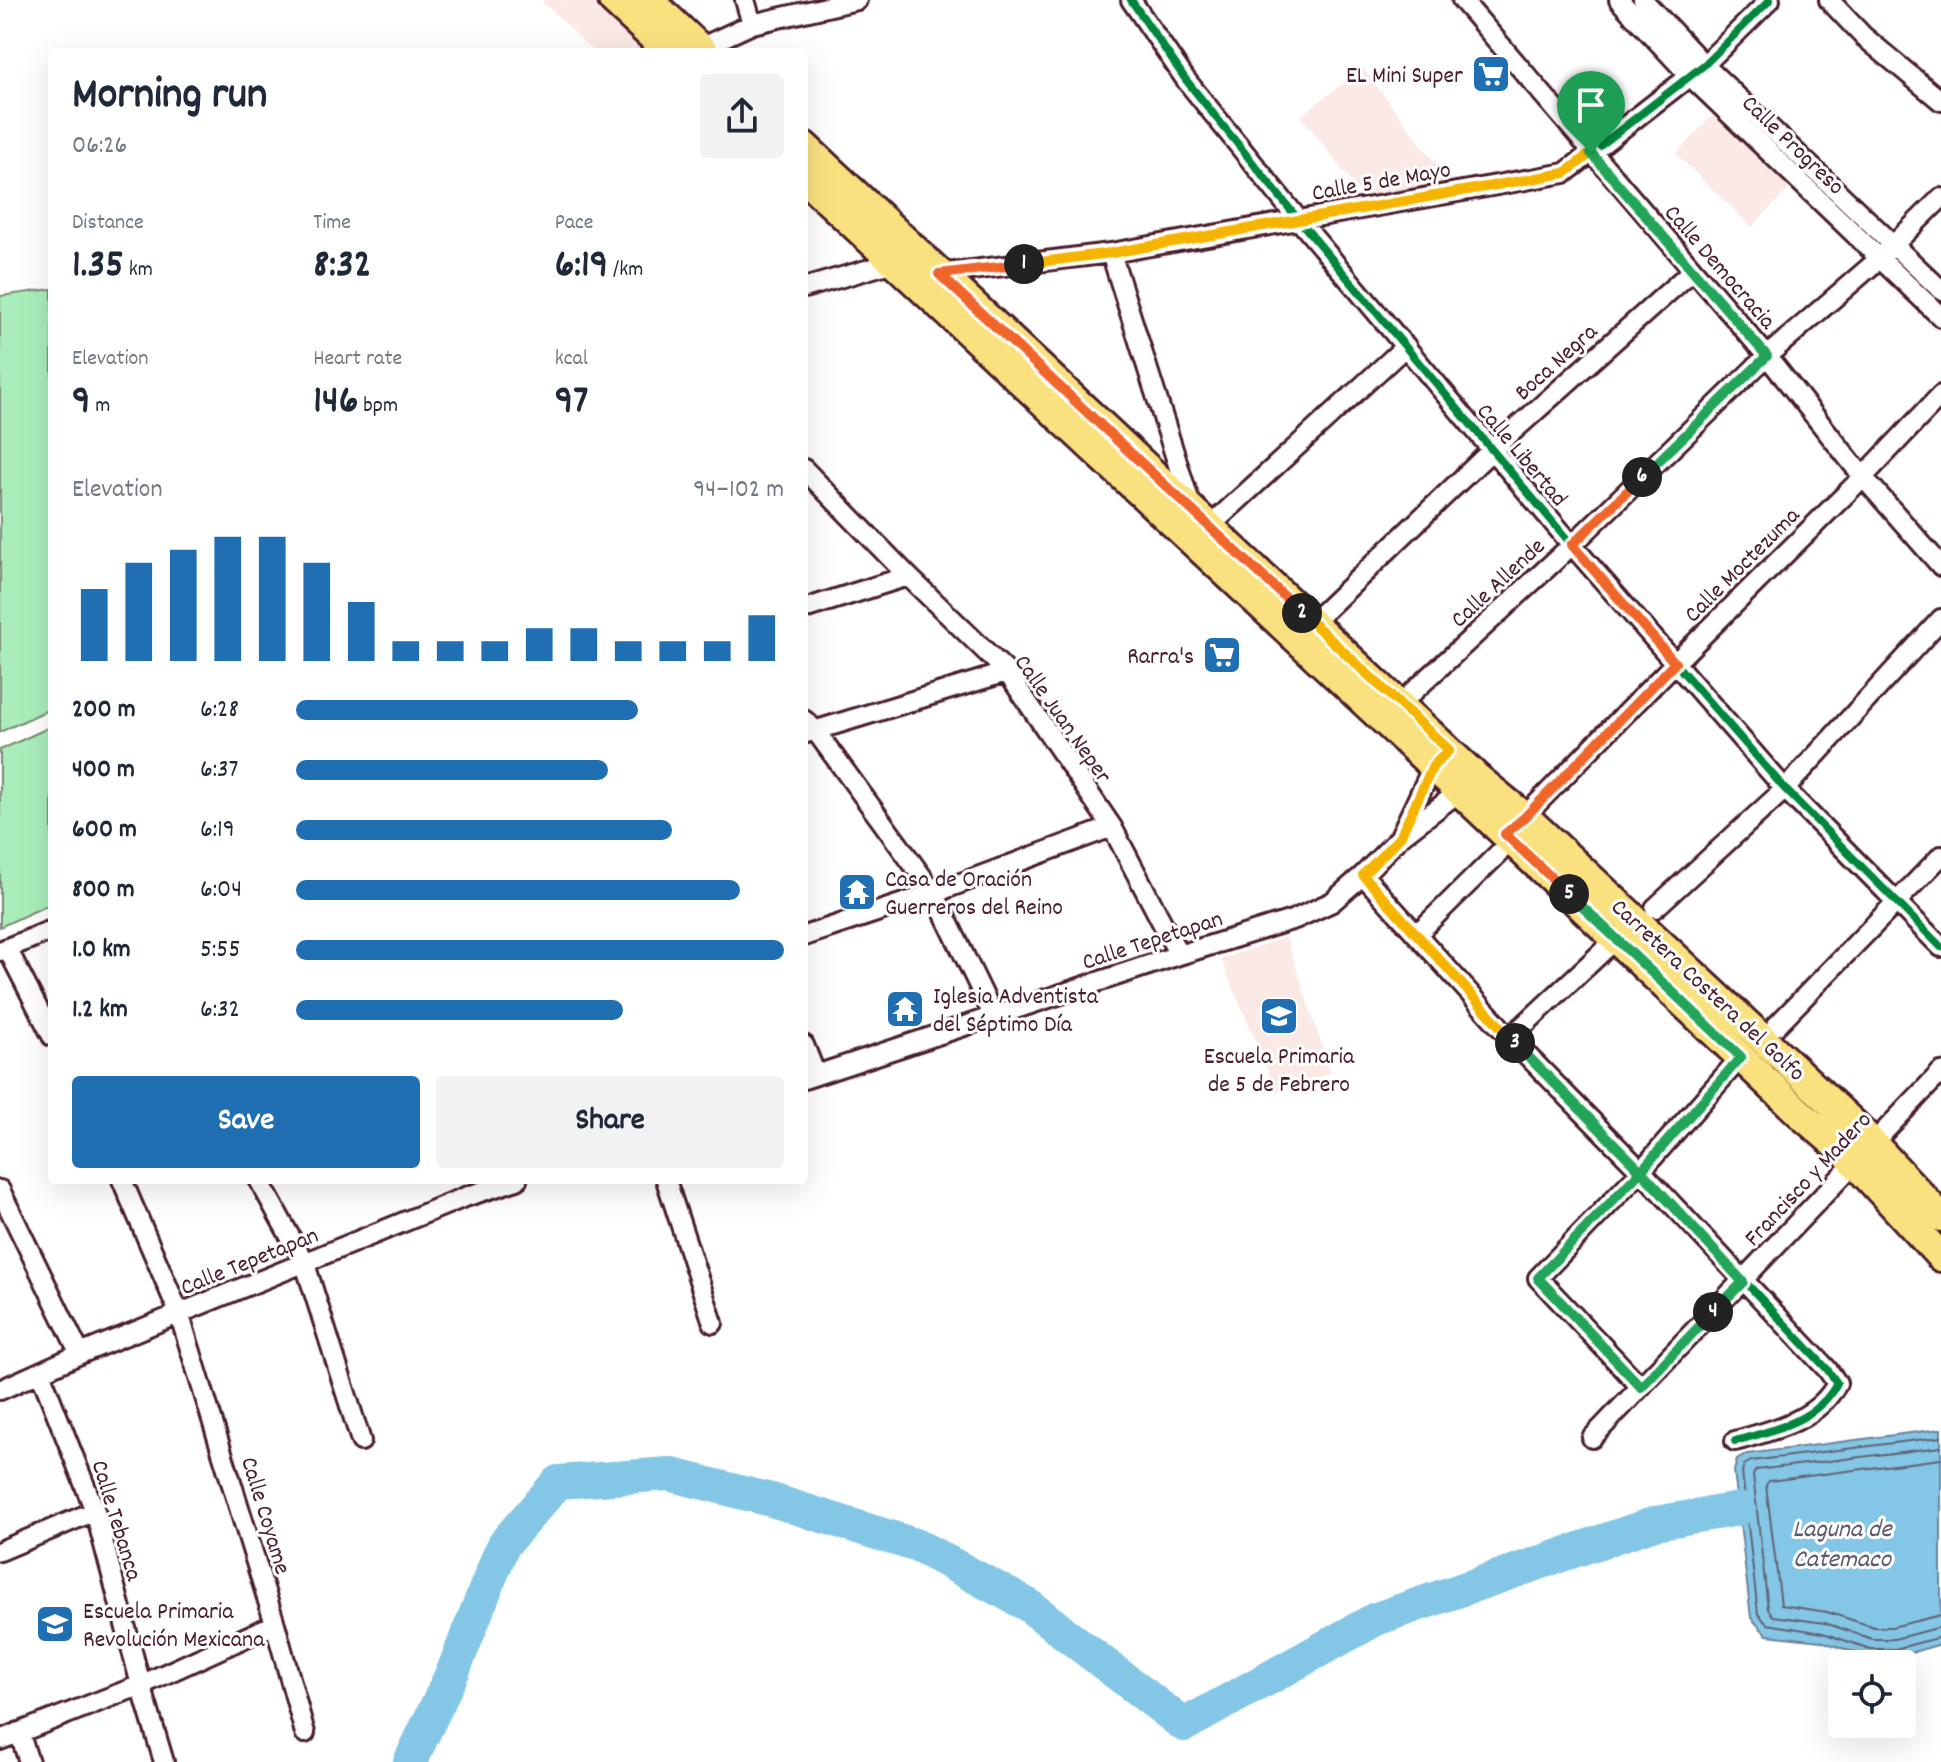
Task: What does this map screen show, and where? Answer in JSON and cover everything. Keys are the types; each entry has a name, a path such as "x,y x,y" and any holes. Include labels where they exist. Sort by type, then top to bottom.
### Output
{"main road":[{"path":"613,0 665,48"},
{"path":"649,0 697,48"},
{"name":"Carretera Costera del Golfo","path":"808,150 1400,704 1441,758"},
{"name":"Carretera Costera del Golfo","path":"808,182 1441,758 1510,835 1571,878 1863,1152 1941,1257"},
{"name":"Carretera Costera del Golfo","path":"1571,878 1616,939 1741,1057 1941,1217"}],"street":[{"path":"745,0 752,24"},
{"path":"706,48 752,24 857,0"},
{"name":"Calle Libertad","path":"1131,0 1186,80 1298,219 1572,545 1785,789 1941,947"},
{"name":"Calle Democracia","path":"1462,0 1767,356 1863,477 1941,566"},
{"name":"Calle Progreso","path":"1619,0 1941,290"},
{"name":"Calle Progreso","path":"1643,0 1697,70 1879,259 1941,317"},
{"name":"Calle 5 de Mayo","path":"939,274 1111,253 1565,173 1697,70 1770,0"},
{"path":"1829,0 1863,36 1941,101"},
{"name":"Calle Allende","path":"1400,704 1572,545 1767,356 1879,259 1941,198"},
{"path":"1111,253 1201,520 1406,346"},
{"path":"808,287 894,262"},
{"name":"Boca Negra","path":"1312,623 1493,449 1693,270"},
{"name":"Calle Moctezuma","path":"1418,933 1675,663 1863,477 1941,395"},
{"name":"Calle Juan Neper","path":"808,473 1007,672 1112,827 1179,955"},
{"path":"808,608 908,576"},
{"path":"1655,908 1785,789 1941,619"},
{"path":"994,1017 934,893 808,728 1007,672"},
{"path":"1400,837 1441,758"},
{"name":"Calle Tepetapan","path":"810,1077 1295,919 1332,902 1400,837 1468,785"},
{"path":"808,935 934,893 1112,827"},
{"path":"1776,1026 1941,856"},
{"path":"1363,875 1510,1038 1641,1171 1837,1383 1829,1399 1782,1429 1735,1441"},
{"path":"48,932 4,949 48,1029"},
{"path":"1510,1038 1616,939"},
{"path":"1641,1387 1538,1278 1641,1171 1741,1057"},
{"name":"Francisco y Madero","path":"1592,1438 1941,1072"},
{"name":"Calle Coyame","path":"124,1184 179,1313 275,1624 305,1733"},
{"path":"261,1184 305,1264 361,1441"},
{"name":"Calle Tepetapan","path":"0,1390 179,1313 305,1264 461,1188 489,1184"},
{"path":"667,1184 713,1323"},
{"path":"0,1190 80,1354"},
{"name":"Calle Tebanca","path":"40,1372 95,1511 164,1762"},
{"path":"0,1551 95,1511"},
{"path":"0,1740 141,1685 275,1624"},
{"path":"19,1732 29,1762"}],"shaded area":[{"path":"541,0 595,0 644,48 590,48"},
{"path":"1363,68 1451,183 1365,199 1301,116"},
{"path":"1716,112 1793,185 1752,227 1676,154"},
{"name":"Escuela Primaria de 5 de Febrero","path":"1286,937 1331,1073 1277,1092 1221,959"}],"green space":[{"path":"48,290 48,710 0,732 0,296"},
{"path":"48,728 48,905 0,927 0,750"}],"water":[{"name":"Laguna de Catemaco","path":"1941,1429 1941,1644 1916,1651 1848,1650 1821,1641 1767,1635 1751,1618 1734,1471 1737,1460 1747,1454"}],"waterway":[{"path":"410,1762 454,1669 503,1545 558,1482 669,1474 775,1501 918,1546 1028,1605 1184,1725 1376,1619 1655,1523 1739,1509"}],"cycle path":[{"path":"1131,0 1186,80 1298,219 1572,545 1785,789 1941,947"},
{"path":"939,274 1111,253 1565,173 1704,65 1770,0"},
{"path":"1363,875 1510,1038 1641,1171 1837,1383 1829,1396 1807,1415 1779,1428 1735,1441"}],"place":[{"name":"EL Mini Super","path":"1491,74"},
{"name":"Rarra's","path":"1222,655"},
{"name":"Casa de Oración Guerreros del Reino","path":"857,892"},
{"name":"Iglesia Adventista del Séptimo Día","path":"905,1009"},
{"name":"Escuela Primaria de 5 de Febrero","path":"1279,1016"},
{"name":"Escuela Primaria Revolución Mexicana","path":"55,1624"}],"route":[{"path":"1591,153 1565,173 1111,253 939,274 1449,750 1433,766 1400,837 1363,875 1510,1038 1641,1171 1538,1278 1641,1387 1743,1282 1641,1171 1741,1057 1505,834 1675,663 1572,545 1767,356 1591,153"}]}
